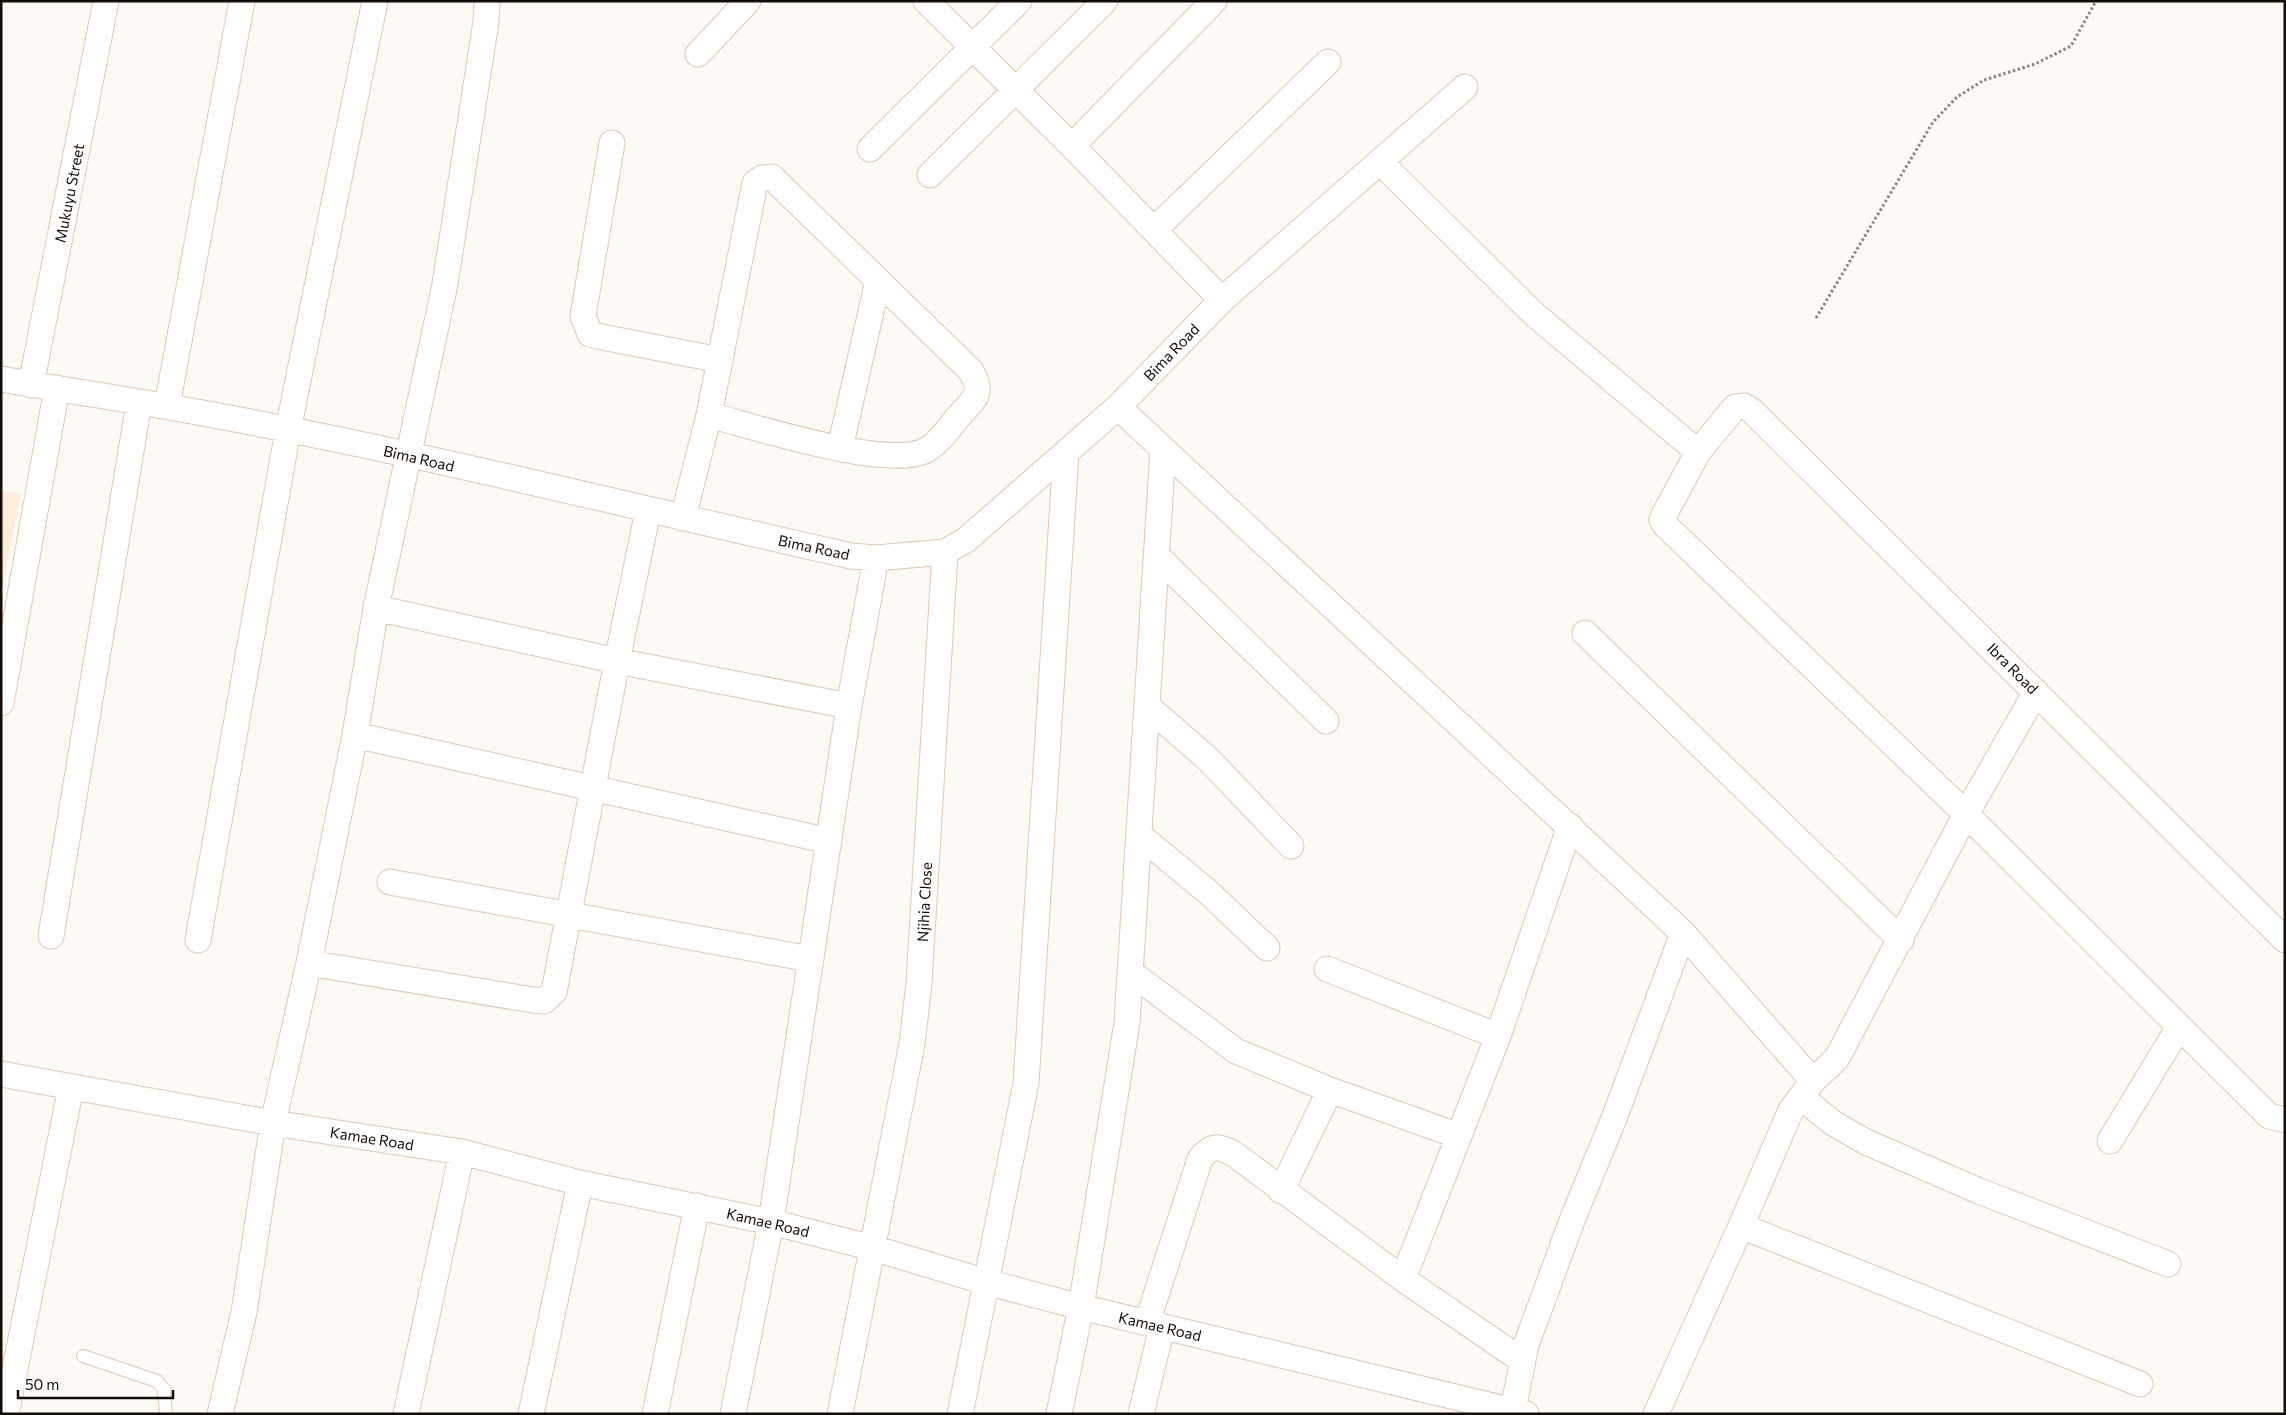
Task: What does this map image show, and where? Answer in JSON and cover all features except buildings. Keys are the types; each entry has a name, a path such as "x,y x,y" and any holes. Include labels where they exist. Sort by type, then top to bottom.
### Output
{"street":[{"name":"Mukuyu Street","path":"31,384 106,1"},
{"path":"167,406 242,1"},
{"path":"198,940 288,430 375,1"},
{"path":"220,1414 244,1312 273,1123 309,963 356,735 376,608 445,284 486,22 487,1"},
{"path":"698,54 748,1"},
{"path":"870,149 1019,1"},
{"path":"930,176 1105,1"},
{"path":"1072,146 1214,1"},
{"path":"928,2 1222,300"},
{"path":"1154,230 1328,62"},
{"name":"Bima Road","path":"1,380 167,406 288,430 408,455 851,556 876,558 945,552 966,540 1066,454 1118,407 1222,300 1464,87"},
{"path":"612,143 583,316 585,326 590,334 720,360"},
{"path":"1380,162 1534,314 1698,452 1664,515 1662,520 1666,525 1966,814 2270,1116 2285,1120"},
{"path":"683,518 709,415 755,183 762,178 772,177 971,371 978,383 977,396 929,449 910,456 889,456 840,448 709,415"},
{"path":"840,448 878,281"},
{"path":"1,704 57,388"},
{"path":"51,936 139,403"},
{"name":"Ibra Road","path":"1698,452 1735,407 1744,406 1751,410 2285,940"},
{"path":"1118,407 1683,932 1834,1123 1866,1142 1979,1191 2168,1264"},
{"path":"1059,1414 1081,1307 1127,1023 1164,448"},
{"path":"960,1414 1027,1074 1066,454"},
{"path":"309,963 544,1001 554,992 617,660 648,511"},
{"name":"Njihia Close","path":"840,1414 912,1044 919,983 945,552"},
{"path":"1157,556 1326,721"},
{"path":"734,1414 771,1222 849,706 876,558"},
{"path":"376,608 617,660 849,706"},
{"path":"1585,633 1901,940"},
{"path":"1656,1414 1791,1110 1807,1089 1837,1058 1966,814 2036,692"},
{"path":"1147,706 1209,760 1291,846"},
{"path":"356,735 829,841"},
{"path":"1403,1279 1498,1036 1570,826"},
{"path":"1140,835 1208,892 1267,948"},
{"path":"390,882 810,959"},
{"path":"1519,1412 1526,1345 1573,1218 1615,1116 1683,932"},
{"path":"1327,969 1498,1036"},
{"path":"1130,972 1236,1052 1330,1090 1460,1136"},
{"path":"2110,1141 2179,1027"},
{"name":"Kamae Road","path":"1,1074 273,1123 462,1152 580,1182 771,1222 873,1248 986,1282 1081,1307 1519,1412"},
{"path":"6,1414 71,1087"},
{"path":"1281,1191 1330,1090"},
{"path":"1141,1414 1154,1325 1200,1159 1208,1150 1216,1147 1223,1148 1234,1154 1281,1191 1403,1279 1523,1361"},
{"path":"406,1414 462,1152"},
{"path":"531,1414 580,1182"},
{"path":"655,1414 697,1206"},
{"path":"1741,1226 2140,1384"}],"lane":[{"path":"83,1356 157,1381 164,1389 166,1414"}],"path":[{"path":"1816,318 1933,122 1957,97 1984,80 2035,64 2071,46 2096,1"}],"shaded area":[{"path":"1,490 21,494 1,592"}]}
